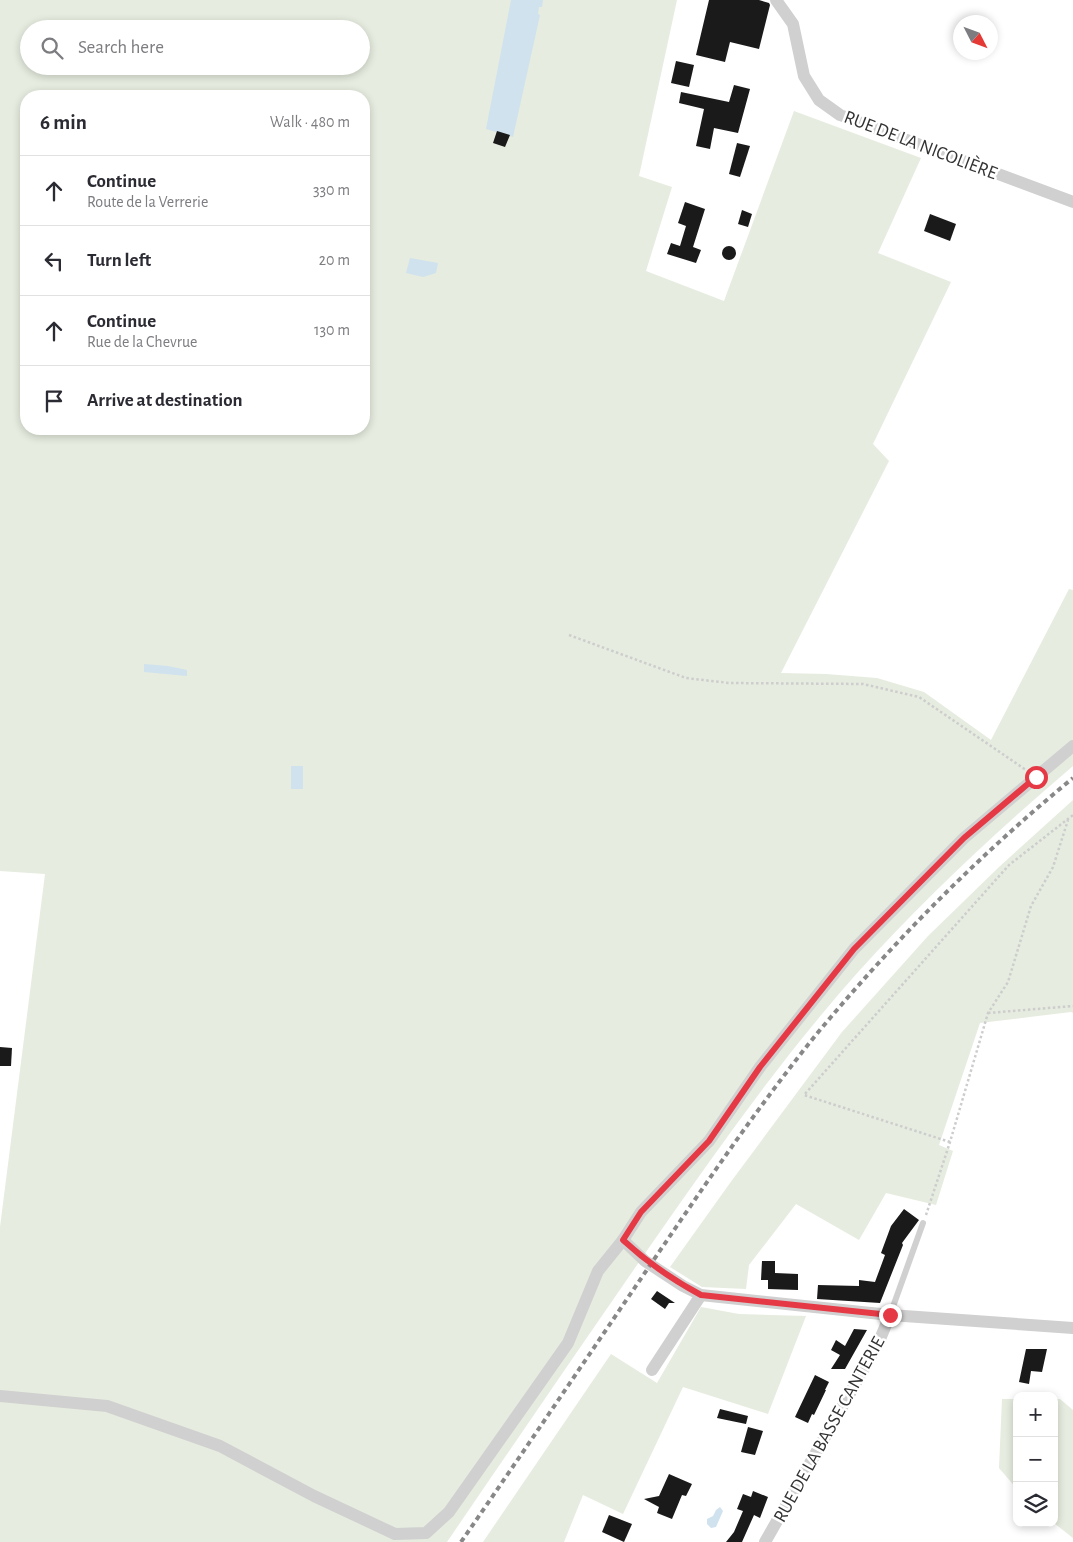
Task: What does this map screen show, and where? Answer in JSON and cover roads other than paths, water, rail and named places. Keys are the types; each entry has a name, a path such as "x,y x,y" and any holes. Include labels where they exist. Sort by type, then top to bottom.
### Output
{"street":[{"name":"RUE DE LA NICOLIÈRE","path":"776,0 793,24 804,76 819,100 840,115 1073,202"},
{"path":"0,1396 107,1406 220,1446 314,1496 395,1534 426,1532 449,1512 568,1343 598,1271 623,1240 641,1212 709,1141 760,1067 854,949 964,838 1073,746"},
{"path":"623,1240 650,1264 683,1286 701,1295 890,1315 1073,1328"},
{"path":"652,1370 701,1295"},
{"name":"RUE DE LA BASSE CANTERIE","path":"765,1542 878,1344 890,1315"}],"lane":[{"path":"890,1315 923,1223"}],"water":[{"path":"511,0 543,0 542,7 539,7 538,14 540,15 513,137 486,129"},
{"path":"410,258 438,263 436,273 423,277 406,273"},
{"path":"144,664 187,670 187,676 144,672"},
{"path":"291,766 303,766 303,789 291,789"},
{"path":"720,1507 723,1511 716,1527 711,1528 707,1524 707,1519 713,1516"}],"railway":[{"path":"461,1542 726,1155 815,1036 906,933 1004,838 1073,778"}]}
